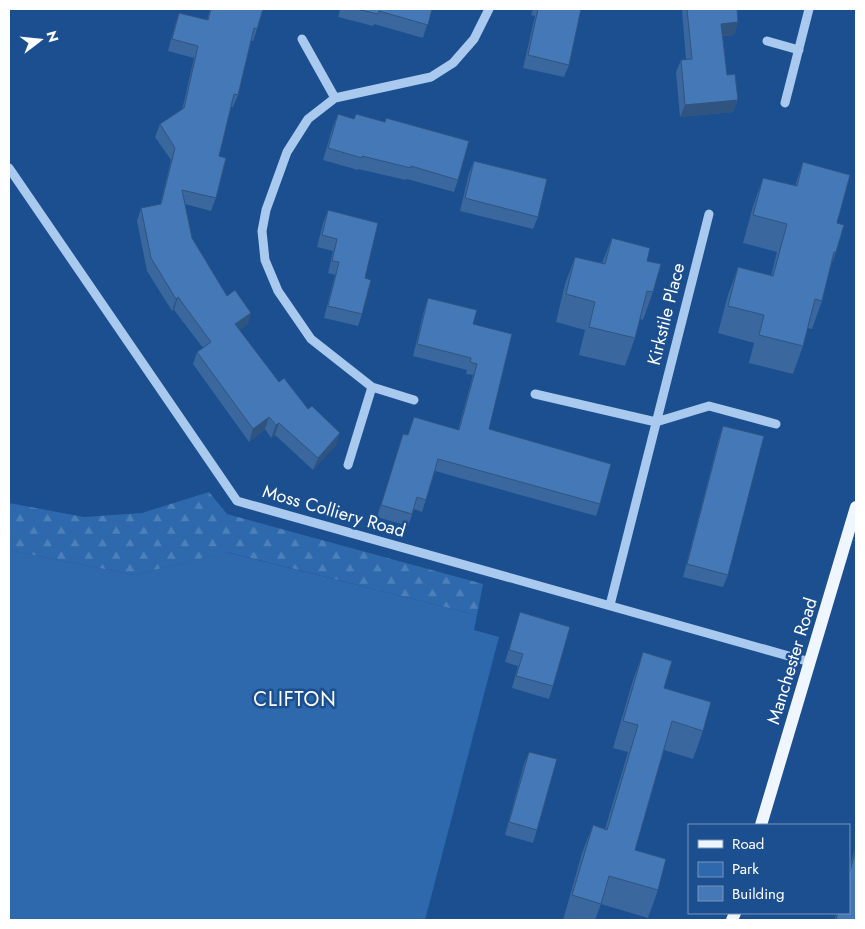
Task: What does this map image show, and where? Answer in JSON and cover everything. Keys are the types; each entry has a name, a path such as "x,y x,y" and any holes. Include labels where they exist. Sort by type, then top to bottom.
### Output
{"main road":[{"name":"Manchester Road","path":"761,824 856,507"}],"street":[{"path":"414,400 372,387 311,339 278,291 265,260 262,231 266,210 287,152 308,119 335,98 431,77 453,63 469,45 489,9"},
{"path":"785,102 809,9"},
{"path":"302,39 335,98"},
{"path":"767,42 799,50"},
{"name":"Moss Colliery Road","path":"9,168 237,500 810,662"},
{"name":"Kirkstile Place","path":"610,604 708,214"},
{"path":"348,464 372,387"},
{"path":"535,394 656,422 709,406 776,424"}],"green space":[{"path":"209,492 227,514 483,584 477,615 227,552 134,575 9,550 9,503 84,517 142,513"},
{"path":"9,550 134,575 226,552 477,615 474,630 499,637 425,920 9,920"}],"building":[{"path":"211,9 263,9 257,29 254,28 238,95 234,94 219,156 226,158 216,198 182,190 192,238 227,296 235,290 251,313 235,324 279,382 284,378 308,409 312,406 340,433 318,458 279,423 276,425 269,417 253,429 197,352 211,342 178,297 176,299 151,258 141,208 161,204 175,148 160,124 184,108 198,46 172,39 179,13 208,20"},
{"path":"357,9 432,9 428,25 379,11 378,14"},
{"path":"538,9 581,9 569,65 528,55"},
{"path":"687,9 737,9 738,22 721,24 727,75 735,74 738,100 685,105 681,60 692,59"},
{"path":"338,114 354,119 356,114 385,122 386,118 469,141 458,180 411,166 411,168 362,156 362,158 328,148"},
{"path":"474,161 547,179 538,217 465,198"},
{"path":"803,162 850,175 837,223 844,225 836,252 834,252 822,301 815,299 803,346 759,335 764,315 728,306 738,267 773,276 787,224 753,215 763,178 797,186"},
{"path":"328,210 378,223 365,278 371,280 362,314 328,306 339,262 332,261 337,239 322,235"},
{"path":"612,238 650,248 647,261 661,264 653,292 647,291 635,338 589,327 595,302 566,294 575,257 605,264"},
{"path":"428,298 477,310 473,324 512,334 489,429 611,464 600,504 438,459 426,500 417,497 412,514 381,505 403,434 408,435 414,417 459,430 477,364 470,362 471,358 417,344"},
{"path":"723,426 764,436 728,575 687,564"},
{"path":"520,612 570,627 553,686 516,676 523,654 509,650"},
{"path":"643,652 672,661 664,688 711,702 703,731 672,721 635,850 666,859 658,890 609,876 601,904 572,895 593,825 607,830 638,725 623,721"},
{"path":"529,752 557,759 537,830 509,822"},
{"path":"856,849 856,920 836,920 838,914 850,914 850,871"}],"district":[{"name":"CLIFTON","path":"295,699"}]}
